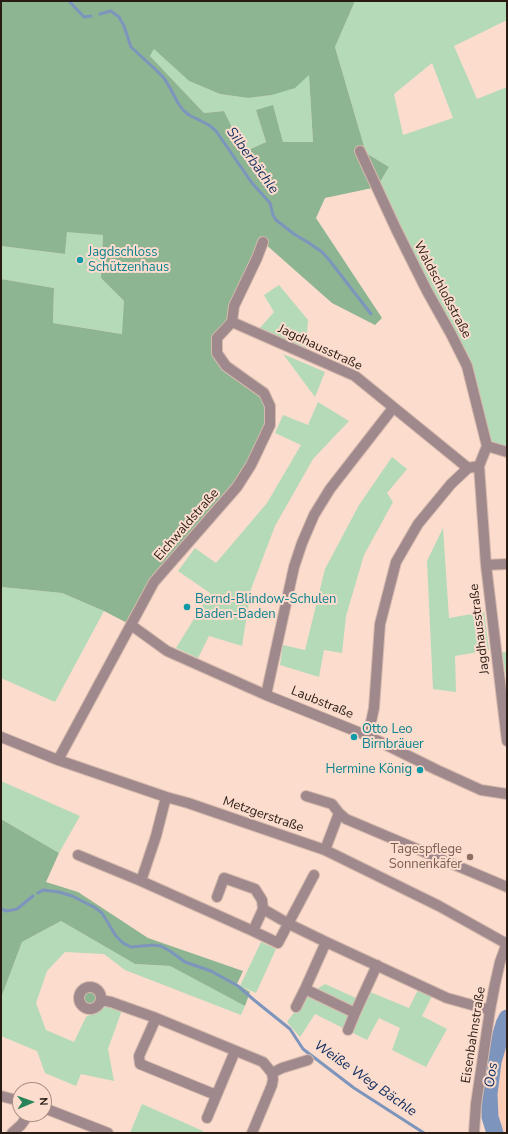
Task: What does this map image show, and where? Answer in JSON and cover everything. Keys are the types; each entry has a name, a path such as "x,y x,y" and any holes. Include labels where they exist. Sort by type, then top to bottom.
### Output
{"street":[{"name":"Waldschloßstraße","path":"360,151 396,229 467,366 487,446"},
{"path":"232,322 234,306 263,242"},
{"name":"Jagdhausstraße","path":"232,322 355,376 468,468"},
{"name":"Eichwaldstraße","path":"58,760 154,582 237,487 251,465 270,425 270,406 264,392 226,366 217,353 217,338 232,322"},
{"path":"266,695 294,567 314,515 330,489 393,408"},
{"path":"487,446 507,452"},
{"name":"Jagdhausstraße","path":"487,446 480,466 486,565 507,741"},
{"path":"368,736 374,708 380,624 396,562 418,524 451,484 468,468 480,466"},
{"path":"486,565 507,564"},
{"name":"Laubstraße","path":"131,626 167,651 266,695 368,736 481,790 507,794"},
{"name":"Metzgerstraße","path":"1,737 58,760 325,850 439,906 507,943"},
{"path":"306,796 332,804 346,819 507,887"},
{"path":"141,881 156,836 166,797"},
{"path":"325,850 339,813"},
{"path":"78,855 141,881 278,943 314,875"},
{"path":"217,897 224,878 255,889 262,900 263,909 253,931"},
{"path":"263,909 289,924 326,942 447,998 490,1010"},
{"path":"296,1007 326,942"},
{"name":"Eisenbahnstraße","path":"474,1133 480,1075 490,1010 500,962 507,943"},
{"path":"348,1030 377,965"},
{"path":"305,989 355,1013"},
{"path":"101,1000 111,1002 156,1018 264,1062 272,1073 272,1085 252,1133"},
{"path":"156,1018 139,1056 140,1064 216,1096"},
{"path":"207,1118 235,1051"},
{"path":"272,1073 282,1068 308,1060"},
{"path":"1,1096 12,1099"},
{"path":"52,1111 108,1133"},
{"path":"12,1133 23,1122"}],"shaded area":[{"path":"507,1025 507,1133 503,1133 494,1095 496,1064"}],"green space":[{"path":"1,1 355,1 335,47 366,153 389,167 377,187 325,198 316,218 382,318 375,325 332,303 263,242 232,322 217,338 217,353 264,393 270,425 251,465 154,582 131,625 104,611 62,593 1,587 1,279 54,288 53,323 122,334 124,301 101,278 103,235 67,232 65,254 1,246","holes":["154,49 189,81 220,94 248,98 272,95 295,88 309,75 313,142 283,142 273,105 256,110 266,142 244,152 224,111 204,113 150,56"]},
{"path":"355,1 507,1 507,20 454,46 477,99 507,87 507,448 490,442 480,394 469,357 377,187 389,167 366,153 335,47","holes":["432,63 453,118 403,135 394,94"]},
{"path":"154,48 189,81 220,94 248,98 272,95 309,75 313,142 283,142 273,106 256,110 266,142 244,152 224,111 204,113 150,56"},
{"path":"67,231 103,235 101,278 124,301 123,334 53,323 54,288 1,279 1,246 65,254"},
{"path":"279,285 308,320 306,348 259,329 274,312 264,295"},
{"path":"283,354 325,372 315,397"},
{"path":"318,402 349,421 313,459 275,526 251,589 242,646 209,636 198,658 176,648 210,593 178,571 195,548 216,563 267,503 301,445 275,433 283,415 308,425"},
{"path":"392,457 407,469 387,493 393,502 364,555 346,616 342,653 324,650 319,677 280,665 283,645 305,650 325,569 359,505"},
{"path":"443,528 449,618 484,612 489,650 455,656 456,692 433,689 427,561"},
{"path":"1,587 62,593 104,611 55,702 1,678"},
{"path":"502,652 507,652 507,682"},
{"path":"1,781 80,816 59,853 1,819"},
{"path":"1,819 59,853 46,882 78,892 148,938 243,971 237,984 250,992 245,1006 170,966 135,964 61,921 22,942 1,998"},
{"path":"61,921 135,964 170,966 245,1006 241,1015 125,970 104,954 65,952 47,971 36,1003 46,1030 74,1042 86,1017 108,1005 122,1010 108,1049 114,1081 81,1074 76,1086 45,1073 37,1051 1,1036 1,998 22,942"},
{"path":"261,942 276,949 256,993 240,986"},
{"path":"325,984 365,1002 370,992 409,1008 419,988 432,996 422,1016 447,1029 426,1067 392,1050 400,1028 379,1018 367,1040 315,1014 300,1037 287,1022 306,996"},
{"path":"86,987 94,987 101,994 101,1002 94,1009 86,1009 79,1002 79,994"},
{"path":"142,1104 203,1131 202,1133 130,1133"}],"waterway":[{"name":"Silberbächle","path":"69,1 84,17 91,16"},
{"name":"Silberbächle","path":"100,14 111,11 119,17 124,26 131,47 164,78 183,110 189,115 209,125 216,131 252,183 270,203 276,220 294,234 322,252 371,314"},
{"name":"Weiße Weg Bächle","path":"38,893 43,890 59,892 72,896 94,907 102,913 116,936 123,943 131,947 153,945 161,946 185,962 211,971 238,986 290,1029 303,1049 354,1088 424,1133"},
{"name":"Weiße Weg Bächle","path":"1,909 7,911 17,909 33,896"},
{"name":"Oos","path":"495,1133 490,1117 489,1094 493,1062 507,1018"}],"place":[{"name":"Jagdschloss Schützenhaus","path":"80,260"},
{"name":"Bernd-Blindow-Schulen Baden-Baden","path":"187,607"},
{"name":"Otto Leo Birnbräuer","path":"354,737"},
{"name":"Hermine König","path":"420,770"},
{"name":"Tagespflege Sonnenkäfer","path":"470,857"}]}
